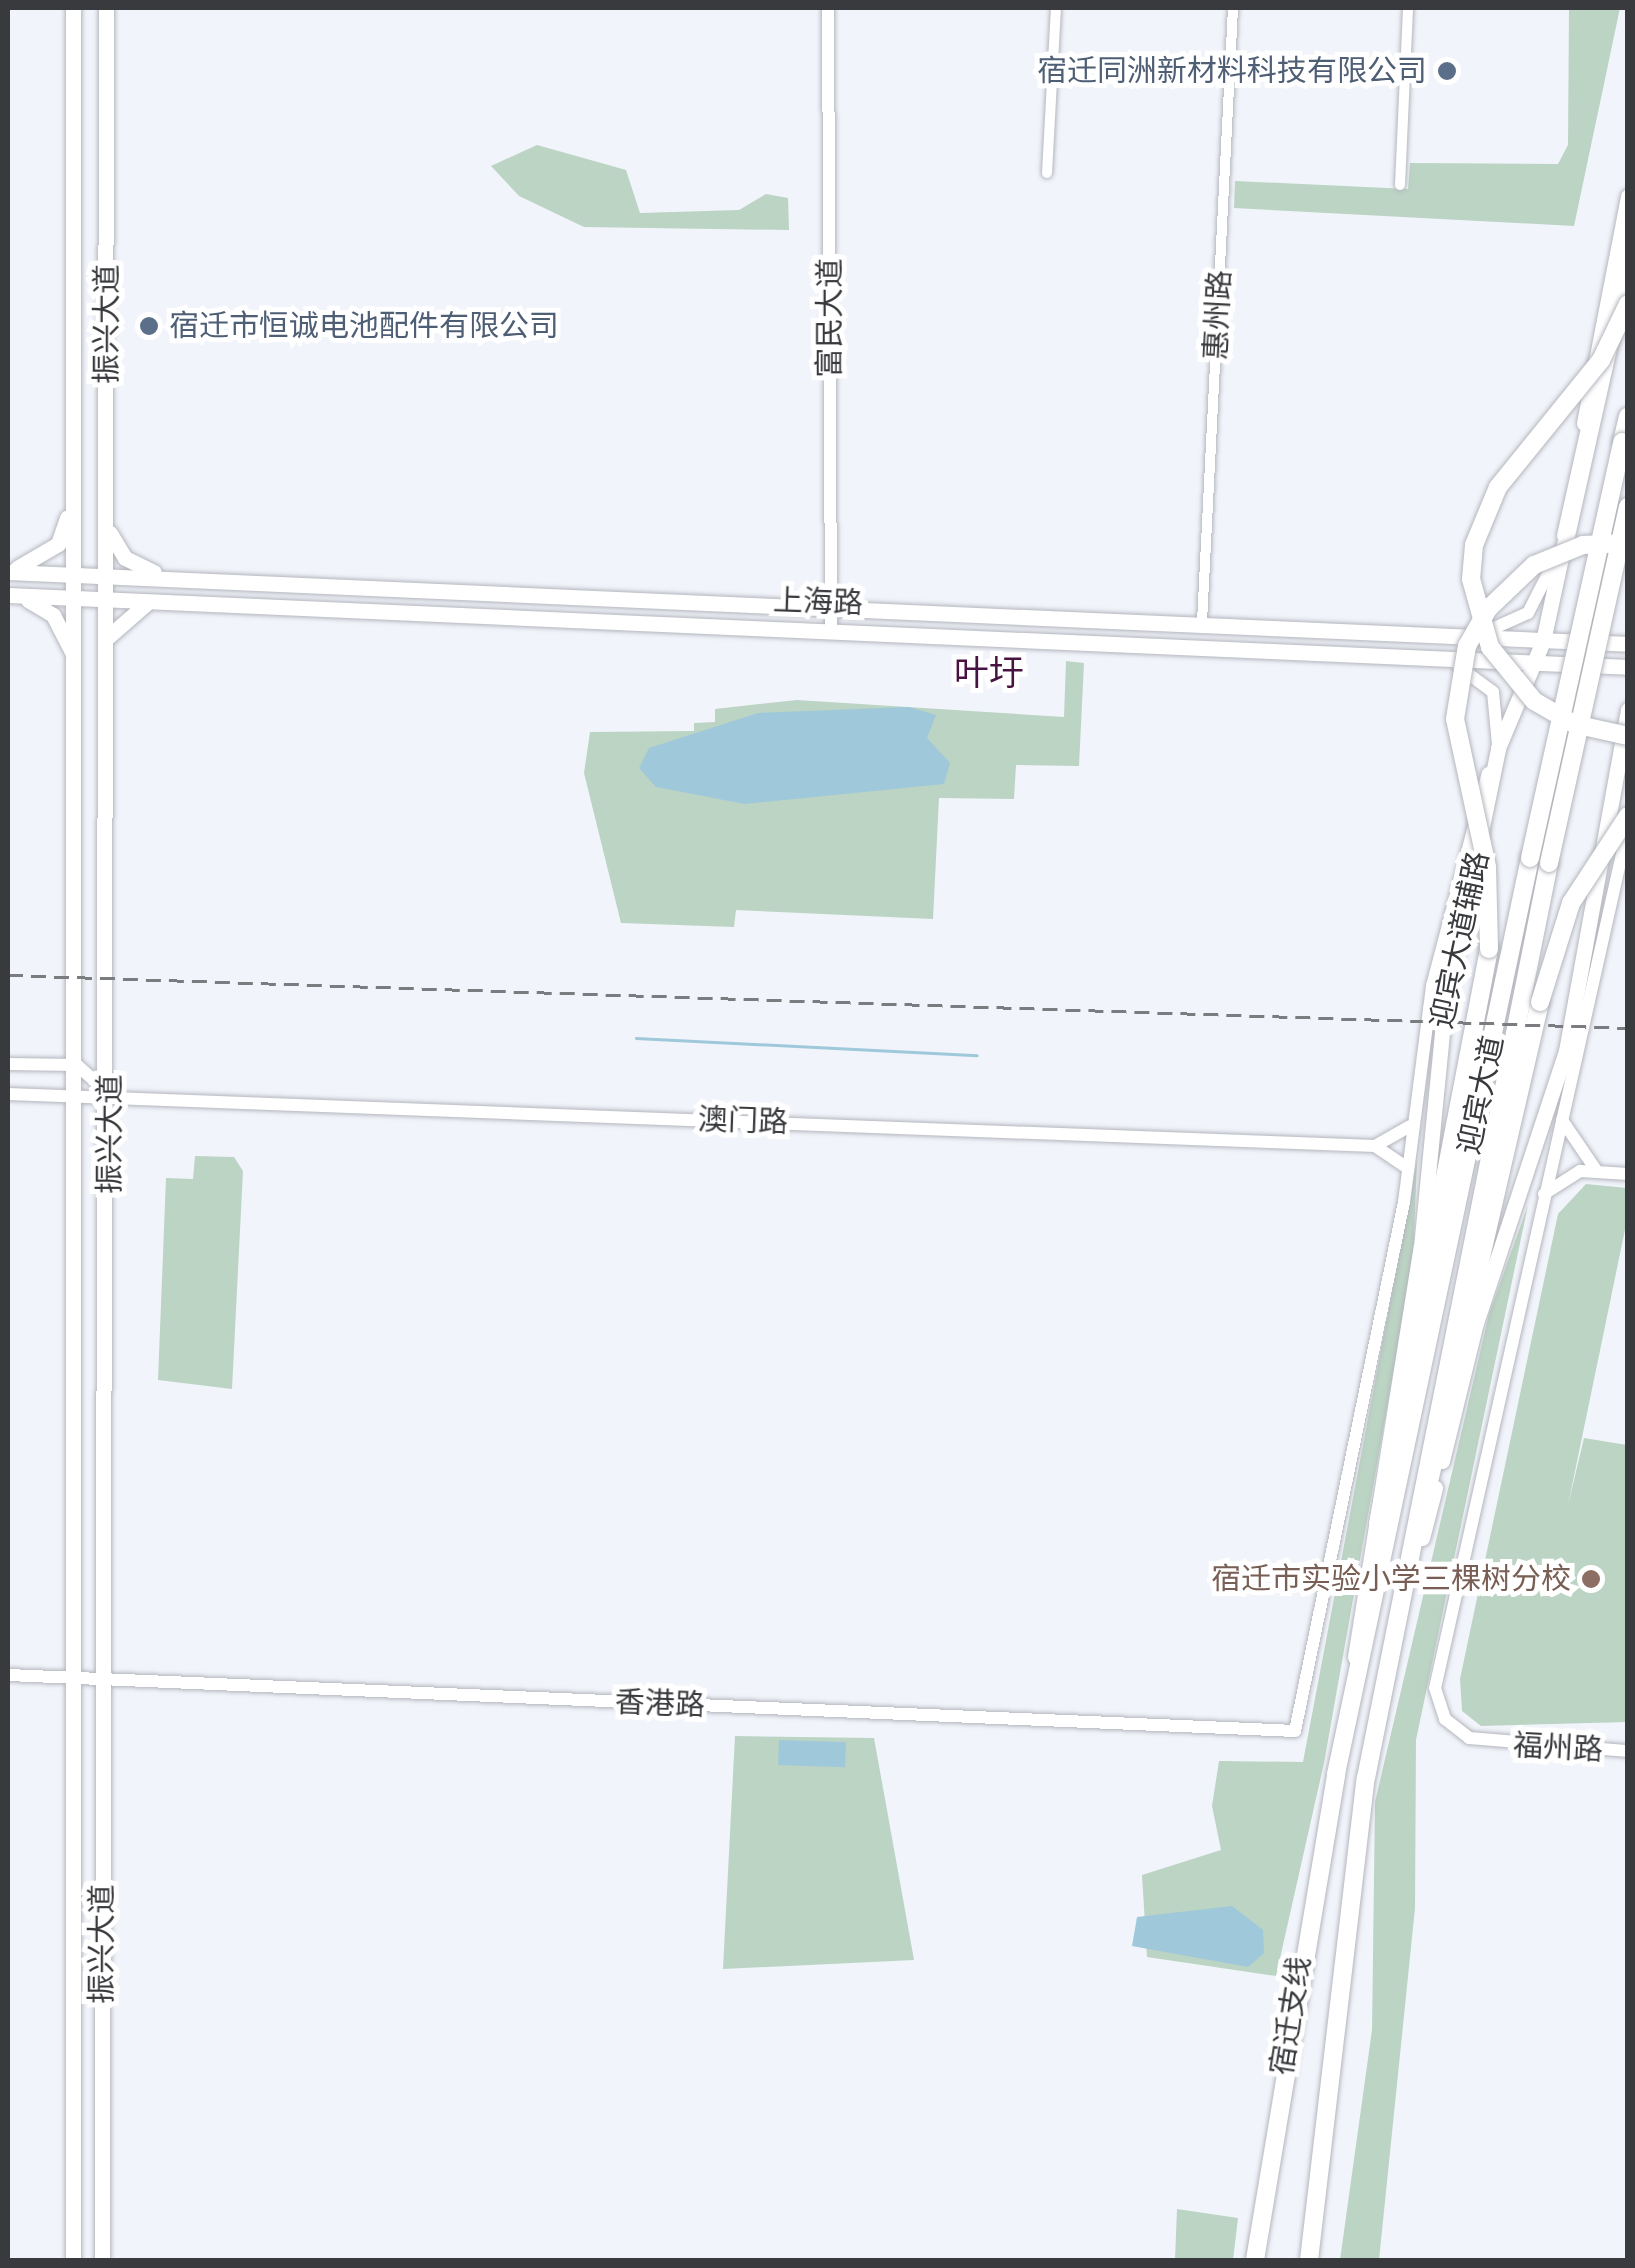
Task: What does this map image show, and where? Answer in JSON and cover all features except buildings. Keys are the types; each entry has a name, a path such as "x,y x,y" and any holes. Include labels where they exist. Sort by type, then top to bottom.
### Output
{"highway":[{"path":"1566,536 1628,259"},
{"path":"1628,304 1601,360 1498,486 1478,530 1472,579 1490,647 1534,701 1574,724 1628,736"},
{"name":"迎宾大道","path":"1336,1774 1530,858 1628,417"},
{"name":"迎宾大道","path":"1366,1778 1396,1590 1628,508"},
{"path":"1352,1697 1383,1488 1489,949 1487,867 1455,719 1467,646 1488,609 1534,565 1584,545 1628,544"},
{"path":"1396,1590 1436,1462 1540,1002 1571,904 1628,816"},
{"name":"宿迁支线","path":"1255,2260 1336,1774"},
{"name":"宿迁支线","path":"1308,2260 1366,1778"}],"main road":[{"name":"振兴大道","path":"73,8 77,1066 73,2260"},
{"name":"振兴大道","path":"102,2260 110,1096 106,8"},
{"name":"迎宾大道辅路","path":"1352,1697 1372,1514 1421,1247 1437,1052 1498,748 1530,662 1543,641 1628,196"},
{"path":"8,571 58,544 75,474"},
{"path":"75,514 91,526 108,508"},
{"path":"108,528 125,558 177,578"},
{"name":"上海路","path":"8,571 832,602 1628,644"},
{"path":"11,595 28,589 29,572"},
{"path":"11,595 53,615 76,652 108,644 122,617 152,601 142,590 147,577"},
{"name":"上海路","path":"11,595 708,622 1628,667"},
{"path":"705,598 717,608 708,622"},
{"path":"942,608 944,634"},
{"path":"1376,1706 1476,1323 1557,1086 1628,710"}],"street":[{"name":"富民大道","path":"828,8 831,628"},
{"path":"1048,173 1056,8"},
{"name":"惠州路","path":"1202,622 1233,8"},
{"path":"1400,185 1408,8"},
{"path":"1352,630 1506,628 1536,605 1566,536"},
{"path":"1351,654 1474,670 1493,692 1498,748 1432,986 1406,1168"},
{"path":"1536,1207 1562,1120 1628,827"},
{"path":"1613,893 1628,847"},
{"path":"8,1064 77,1066 110,1096"},
{"name":"澳门路","path":"8,1094 1376,1146"},
{"path":"1562,1120 1596,1170"},
{"path":"1406,1168 1376,1146 1410,1126"},
{"name":"香港路","path":"8,1675 1296,1731 1406,1168"},
{"path":"1536,1207 1561,1176 1596,1170 1628,1174"},
{"name":"福州路","path":"1536,1207 1435,1688 1455,1730 1490,1744 1628,1751"}],"green space":[{"path":"1569,8 1620,8 1574,226 1234,208 1235,181 1408,189 1410,163 1558,164 1568,145"},
{"path":"537,145 626,170 640,213 739,210 766,194 788,198 789,230 584,227 519,196 491,166"},
{"path":"1066,661 1084,663 1079,766 1016,765 1014,799 939,798 933,919 736,910 734,927 621,923 584,773 590,732 694,731 694,723 715,722 715,709 797,700 1064,717"},
{"path":"195,1156 234,1157 243,1171 232,1389 158,1380 166,1178 193,1179"},
{"path":"1417,1160 1413,1261 1324,1763 1276,1976 1147,1957 1142,1875 1221,1850 1212,1806 1219,1761 1303,1762"},
{"path":"1586,1184 1627,1188 1627,1220 1568,1505 1584,1438 1627,1445 1627,1722 1481,1726 1462,1711 1460,1679 1558,1214"},
{"path":"1528,1205 1416,1740 1415,1908 1379,2260 1340,2260 1372,2030 1375,1802 1489,1314"},
{"path":"735,1736 874,1738 914,1960 723,1969"},
{"path":"1177,2209 1238,2218 1233,2260 1175,2260"}],"water":[{"path":"909,707 936,715 927,738 950,763 944,784 745,804 656,787 639,768 649,748 758,713"},
{"path":"779,1740 846,1742 845,1767 778,1765"},
{"path":"1232,1906 1263,1930 1264,1953 1248,1967 1132,1946 1137,1917"}],"waterway":[{"path":"636,1038 977,1055"}],"railway":[{"path":"8,975 1628,1028"}],"place":[{"name":"宿迁同洲新材料科技有限公司","path":"1447,71"},
{"name":"宿迁市恒诚电池配件有限公司","path":"149,326"},
{"name":"宿迁市实验小学三棵树分校","path":"1591,1579"}],"district":[{"name":"叶圩","path":"989,674"}]}
